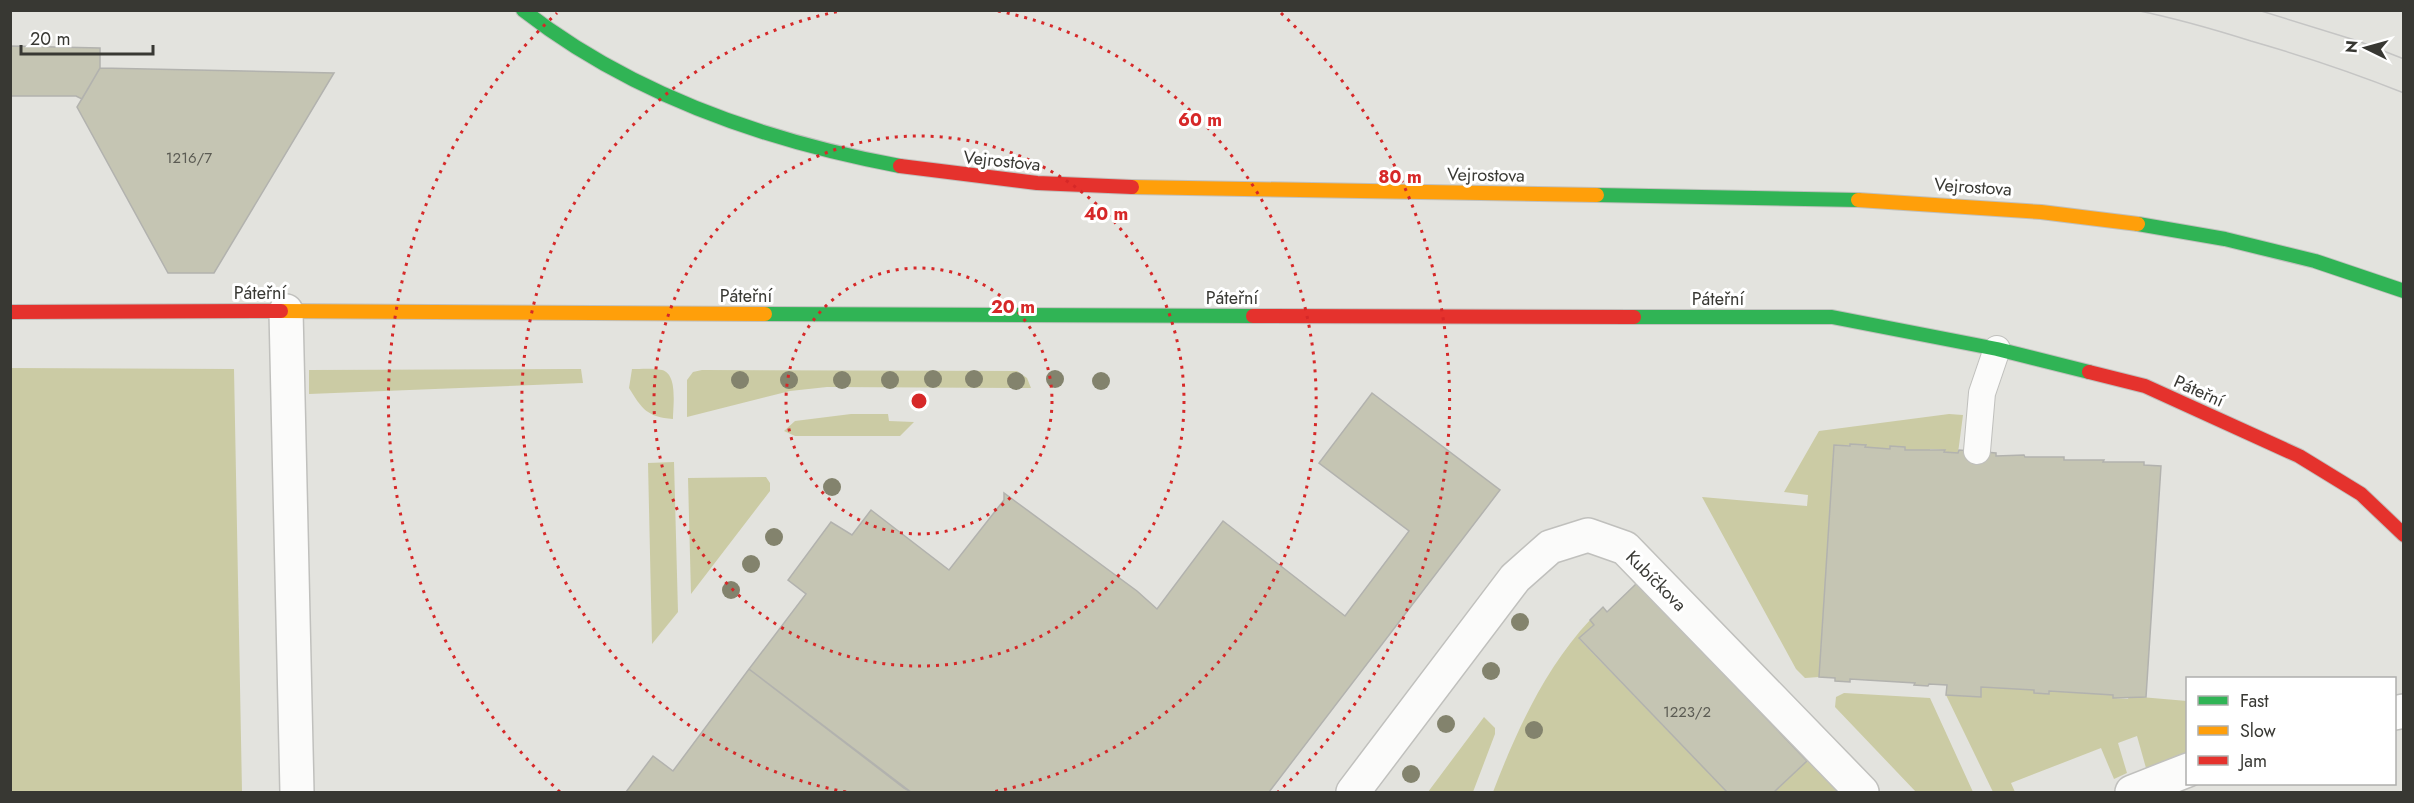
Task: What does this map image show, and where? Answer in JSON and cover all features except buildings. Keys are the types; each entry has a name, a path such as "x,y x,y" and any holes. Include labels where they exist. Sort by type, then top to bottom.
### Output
{"street":[{"name":"Vejrostova","path":"523,10 544,28 633,80 731,123 780,140 832,154 902,167 1038,183 1102,187 1789,198 1927,202 2039,210 2150,224 2218,238 2332,267 2403,291"},
{"path":"286,311 297,792"},
{"name":"Páteřní","path":"10,312 1832,317 1997,349 2145,386 2299,456 2361,494 2403,535"},
{"name":"Kubíčkova","path":"1353,792 1515,578 1550,547 1588,535 1625,548 1862,792"},
{"path":"2132,792 2186,770"}],"lane":[{"path":"1977,452 1982,393 1997,349"}],"green space":[{"path":"11,368 234,369 242,792 11,792"},
{"path":"581,369 583,383 309,394 309,370"},
{"path":"632,369 658,369 667,373 673,384 673,419 651,414 642,407 629,388"},
{"path":"702,370 1017,371 1027,378 1031,388 827,387 790,391 687,417 687,380 693,372"},
{"path":"851,414 888,414 889,421 914,422 900,436 795,436 784,431 795,421"},
{"path":"1949,414 1963,415 1958,453 1930,449 1930,451 1905,450 1890,446 1890,449 1865,447 1865,445 1834,445 1819,677 1805,678 1796,669 1702,497 1807,506 1808,495 1784,492 1819,431"},
{"path":"674,462 678,612 652,644 648,463"},
{"path":"766,477 770,483 770,491 691,594 688,478"},
{"path":"1621,567 1842,792 1774,792 1807,760"},
{"path":"1590,620 1594,625 1579,639 1727,792 1493,792 1533,702 1559,659"},
{"path":"1981,687 2034,690 2034,693 2049,694 2049,691 2113,695 2114,698 2128,699 2129,696 2186,701 2186,755 2146,768 2137,736 2118,743 2127,773 2114,779 2101,748 2011,783 2015,792 1993,792 1946,695 1980,697"},
{"path":"1844,693 1930,698 1973,792 1916,792 1835,707 1836,697"},
{"path":"1484,717 1495,728 1495,734 1473,792 1428,792"}],"tram line":[{"path":"2135,10 2193,24 2290,53 2404,93"},
{"path":"2258,10 2358,41 2404,59"}],"traffic: fast":[{"path":"523,10 565,40 609,67 702,110 800,143 900,166"},
{"path":"1597,195 1858,200"},
{"path":"2138,224 2225,239 2315,261 2404,291"},
{"path":"765,314 1253,316"},
{"path":"1634,317 1832,317 1997,349 2089,372"}],"traffic: slow":[{"path":"1132,187 1597,195"},
{"path":"1858,200 2041,212 2138,224"},
{"path":"281,311 765,314"}],"traffic: jam":[{"path":"900,166 1037,183 1132,187"},
{"path":"10,312 281,311"},
{"path":"1253,316 1634,317"},
{"path":"2089,372 2145,386 2299,456 2361,494 2404,535"}]}
